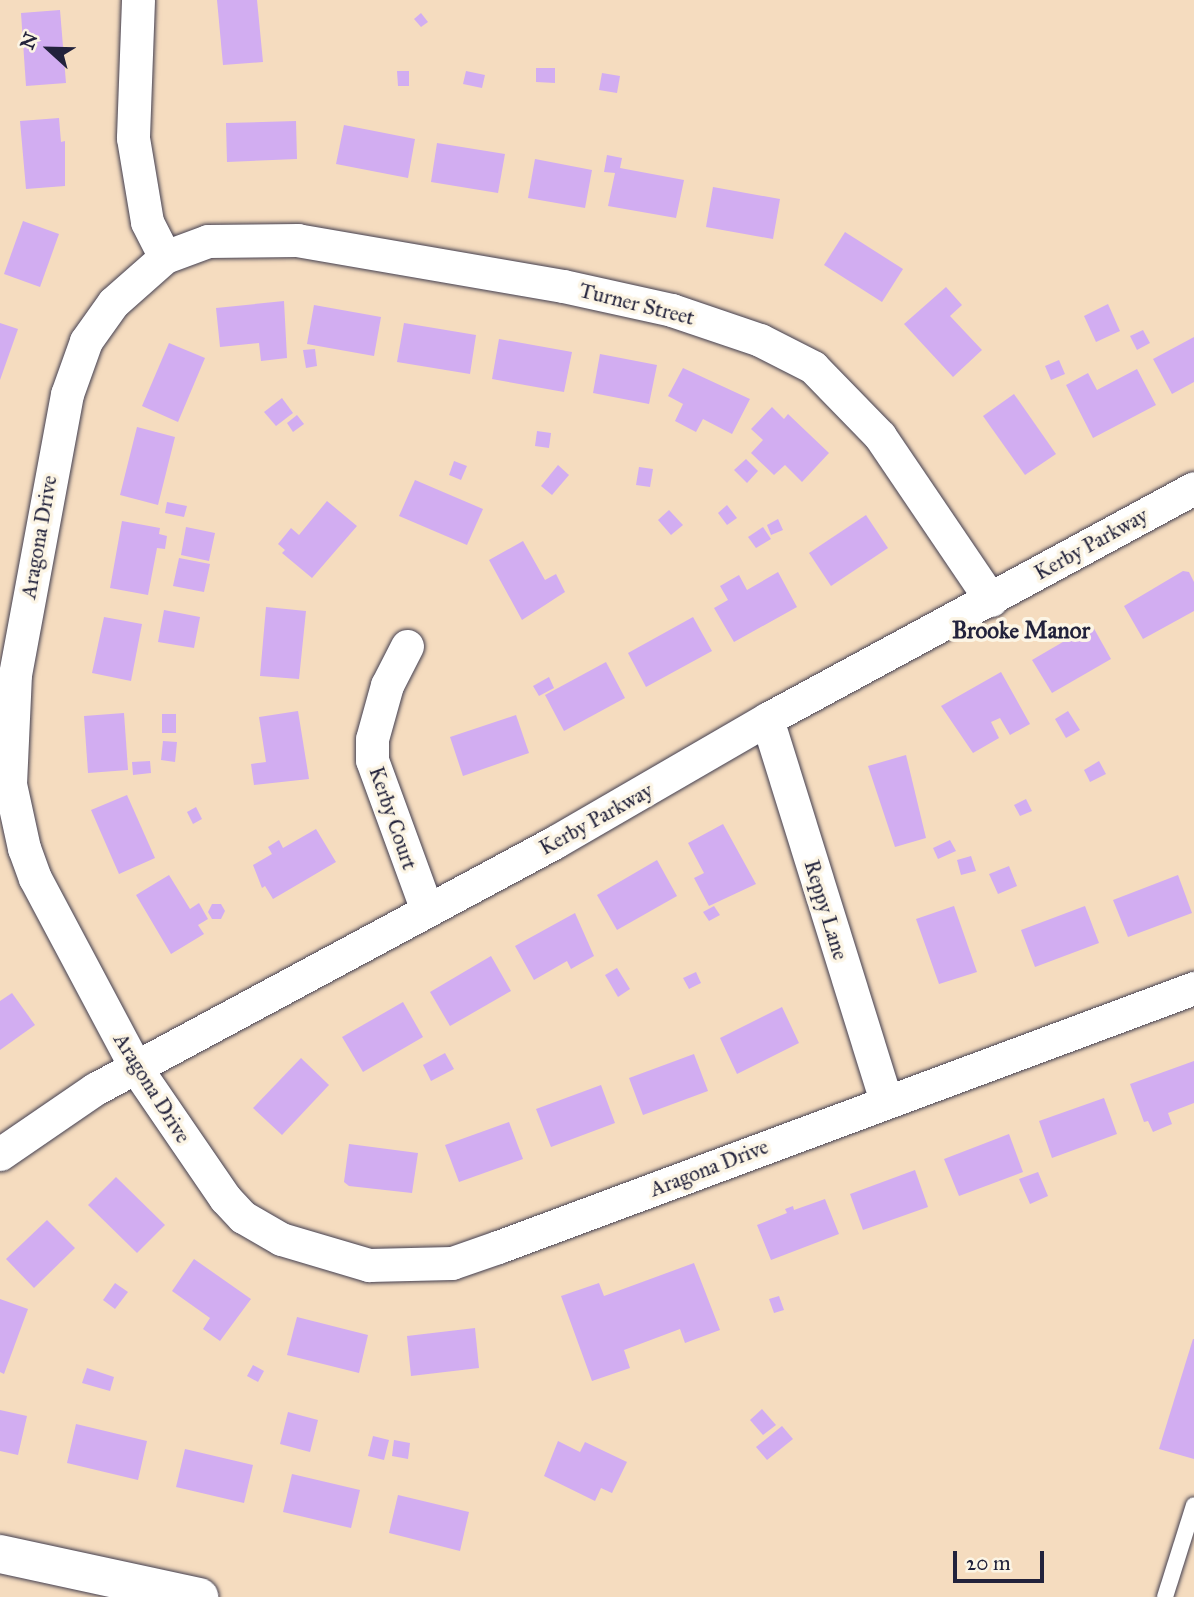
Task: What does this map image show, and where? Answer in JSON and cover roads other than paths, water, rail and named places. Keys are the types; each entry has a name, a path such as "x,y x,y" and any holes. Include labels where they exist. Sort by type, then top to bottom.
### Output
{"main road":[{"path":"0,1554 199,1597"}],"street":[{"path":"138,0 133,138 148,222 165,257"},
{"name":"Turner Street","path":"165,257 208,242 298,240 575,289 672,310 760,340 813,367 880,436 991,600"},
{"name":"Aragona Drive","path":"165,257 101,317 75,369 46,496 11,718 10,784 24,848 35,878 136,1068 208,1174 243,1217 305,1248 392,1267 464,1259 886,1102 986,1069 1194,988"},
{"name":"Kerby Parkway","path":"0,1154 62,1108 427,910 767,719 1194,488"},
{"name":"Kerby Court","path":"407,646 387,685 372,739 372,760 427,910"},
{"name":"Reppy Lane","path":"767,719 886,1102"}],"lane":[{"path":"1166,1597 1194,1505"}],"district":[{"name":"Brooke Manor","path":"1021,630"}]}
